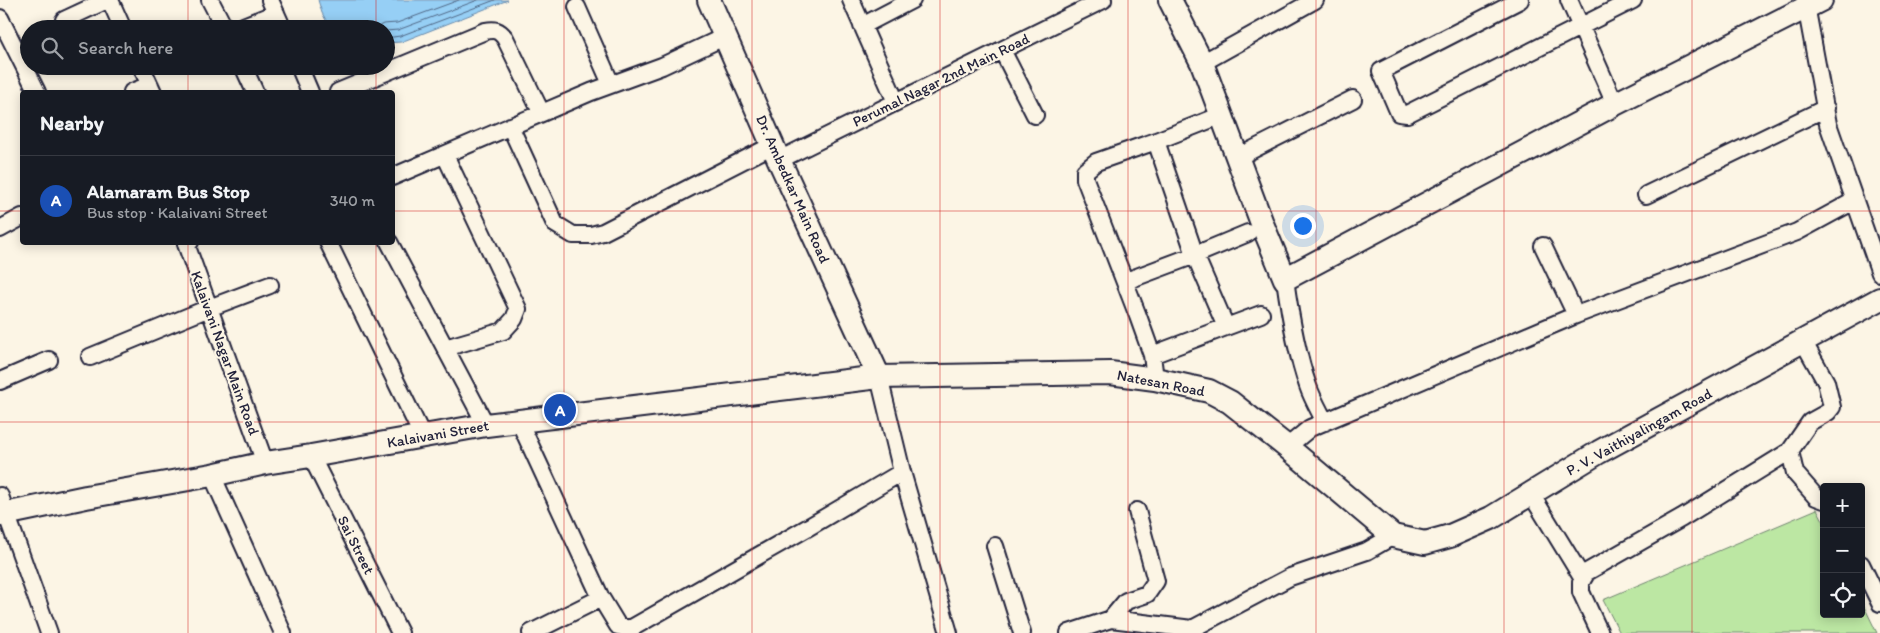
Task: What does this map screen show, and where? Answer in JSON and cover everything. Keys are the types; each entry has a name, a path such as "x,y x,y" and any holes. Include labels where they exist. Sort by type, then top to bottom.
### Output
{"street":[{"path":"64,20 108,0 119,20"},
{"path":"210,0 220,20"},
{"name":"Dr. Ambedkar Main Road","path":"709,0 879,377"},
{"path":"850,0 896,102"},
{"path":"862,26 912,0"},
{"name":"Perumal Nagar 2nd Main Road","path":"510,126 555,224 573,235 580,236 603,232 776,152 896,102 1102,0"},
{"path":"1170,0 1202,63 1263,226 1286,279 1288,304 1308,388 1325,422"},
{"path":"1202,63 1315,0"},
{"path":"1520,0 1381,71 1399,113 1407,114 1580,25 1633,0"},
{"path":"1569,0 1615,104"},
{"path":"1286,279 1811,2 1828,124 1880,273"},
{"path":"250,20 273,6 278,20"},
{"path":"578,7 611,84"},
{"path":"0,18 20,58"},
{"path":"395,68 485,31 494,30 500,32 505,38 541,112"},
{"path":"395,176 541,112 662,66 726,36"},
{"path":"1002,50 1035,116"},
{"path":"28,75 36,90"},
{"path":"146,75 152,88"},
{"path":"248,75 255,90"},
{"path":"302,75 309,90"},
{"path":"343,90 379,75"},
{"path":"1238,157 1353,99"},
{"path":"1646,195 1826,108"},
{"path":"1155,378 1152,355 1126,281 1085,179 1085,171 1096,162 1222,115"},
{"path":"1156,141 1195,255 1226,327"},
{"path":"445,155 518,309 514,319 503,331 445,348"},
{"path":"1287,447 1310,428 1576,315 1797,232 1854,201"},
{"path":"0,229 20,218"},
{"path":"1126,281 1248,233"},
{"name":"Kalaivani Nagar Main Road","path":"189,245 264,463"},
{"path":"329,245 423,437"},
{"path":"390,245 486,425"},
{"path":"1543,246 1576,315"},
{"path":"90,357 209,308 270,286"},
{"name":"P. V. Vaithiyalingam Road","path":"1393,536 1425,544 1450,536 1491,518 1599,452 1880,299"},
{"path":"1152,355 1261,314"},
{"path":"1600,633 1581,592 1581,582 1587,572 1682,518 1790,451 1810,422 1828,412 1832,407 1826,382 1804,341"},
{"path":"0,381 49,360"},
{"name":"Natesan Road","path":"879,377 1110,373 1155,378 1209,391 1230,402 1393,536"},
{"path":"879,377 902,472 950,633"},
{"name":"Kalaivani Street","path":"2,508 212,475 264,463 486,425 879,377"},
{"path":"518,421 601,598 618,626 630,629 902,472"},
{"path":"1790,451 1794,473 1816,498 1820,499"},
{"name":"Sai Street","path":"311,456 400,633"},
{"path":"212,475 283,633"},
{"path":"1531,494 1583,579"},
{"path":"2,508 48,633"},
{"path":"1111,619 1126,601 1147,594 1156,581 1136,511"},
{"path":"1069,633 1111,619 1192,631 1290,577 1367,551 1393,536"},
{"path":"995,546 1022,633"},
{"path":"1865,569 1874,579 1880,603"},
{"path":"531,633 601,598"}],"green space":[{"path":"1817,509 1820,515 1820,618 1865,618 1865,608 1877,633 1620,633 1603,600"}],"water":[{"path":"318,0 508,0 401,42 395,42 395,20 326,20"}],"place":[{"name":"Alamaram Bus Stop","path":"560,410"}]}
